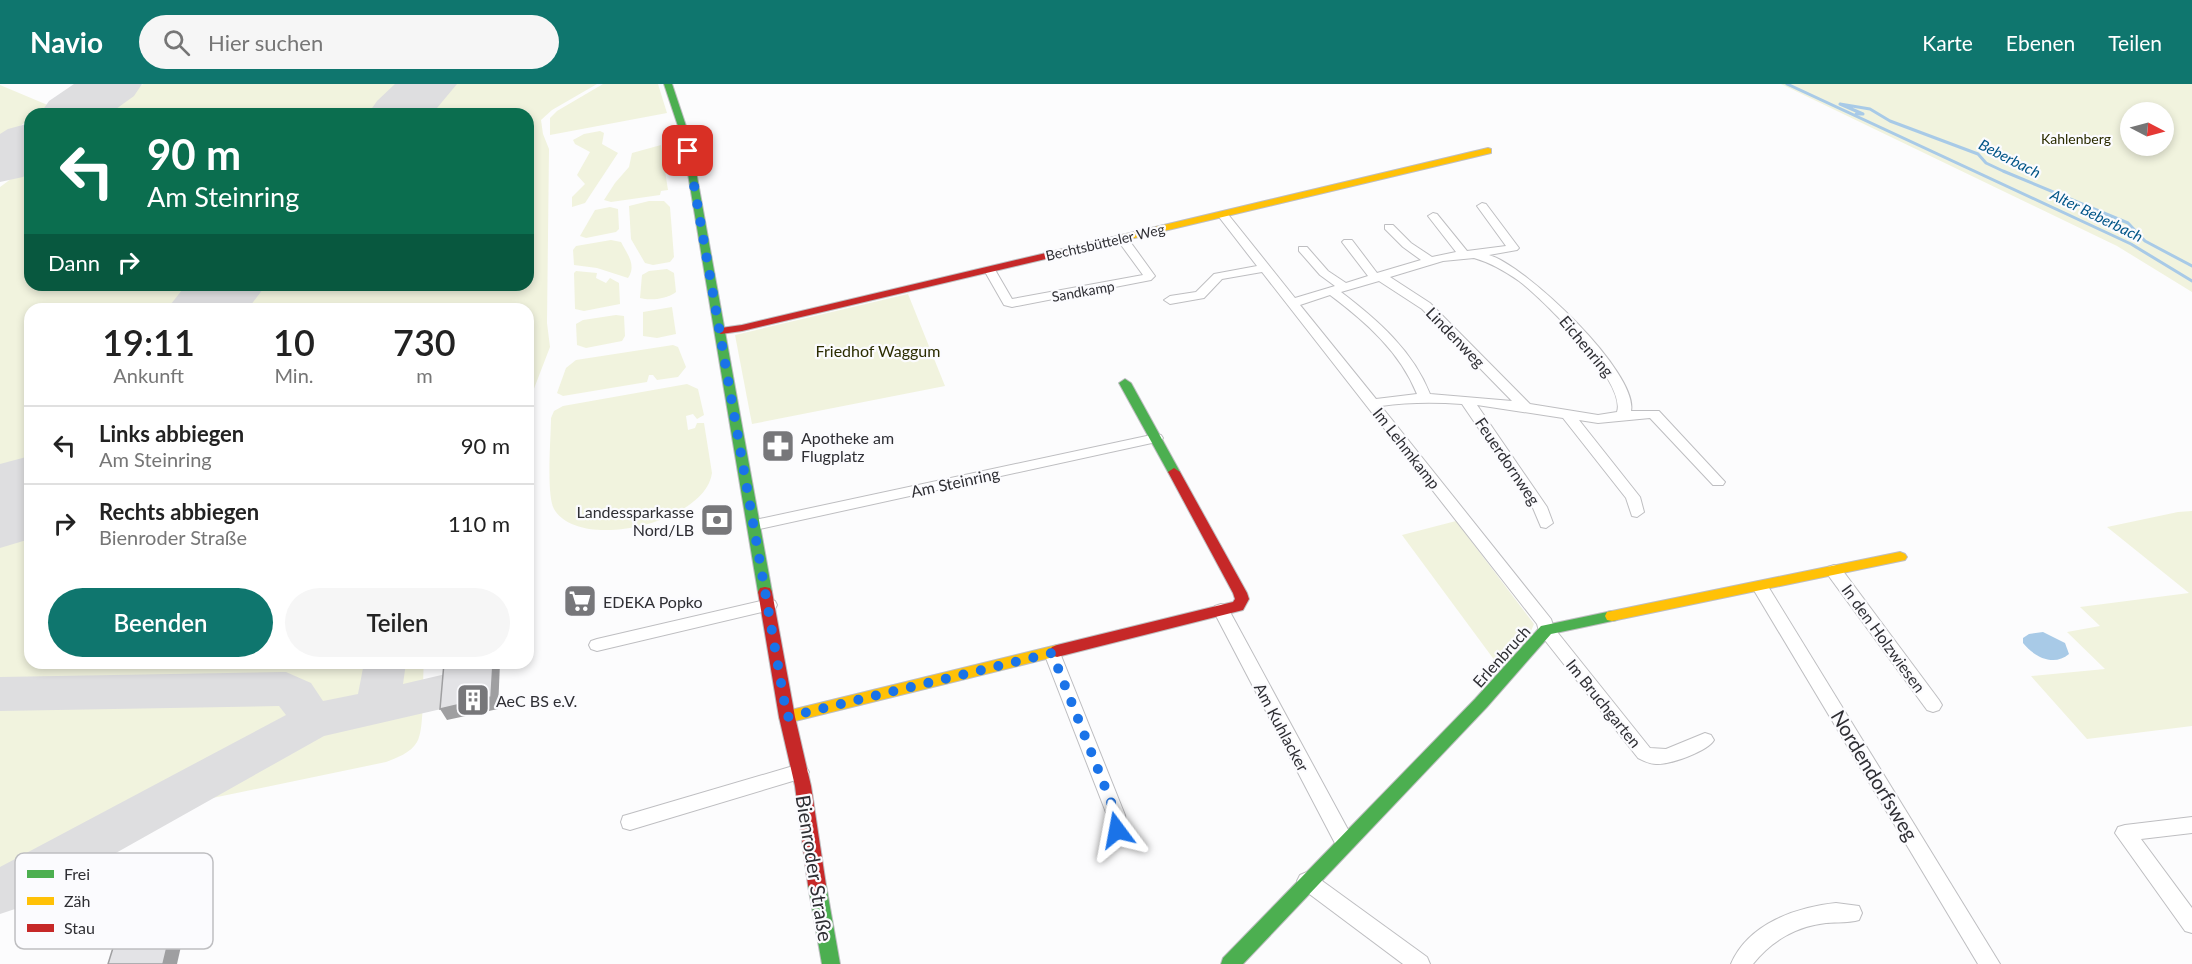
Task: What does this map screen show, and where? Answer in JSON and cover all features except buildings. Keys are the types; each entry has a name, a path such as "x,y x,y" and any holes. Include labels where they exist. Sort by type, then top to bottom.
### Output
{"street":[{"name":"Bienroder Straße","path":"668,84 683,125 715,297 787,717 800,772 831,964"},
{"name":"Bechtsbütteler Weg","path":"721,331 990,270 1488,151"},
{"path":"1293,303 1430,261 1513,248 1482,206"},
{"name":"Im Lehmkamp","path":"1223,215 1545,623 1546,630"},
{"path":"1433,216 1469,255"},
{"path":"1389,227 1407,245 1430,261"},
{"name":"Sandkamp","path":"990,270 1008,302 1012,303 1148,278 1149,276 1122,238"},
{"path":"1348,242 1377,277"},
{"path":"1304,249 1338,289 1368,317 1408,363 1425,398"},
{"name":"Eichenring","path":"1469,255 1490,259 1512,272 1535,290 1567,321 1617,381 1626,405 1623,415"},
{"path":"1170,300 1200,295 1218,276 1263,268"},
{"name":"Lindenweg","path":"1377,277 1426,306 1525,407"},
{"path":"787,717 1238,606 1242,599 1240,593 1125,383"},
{"path":"1372,404 1425,398 1525,407 1598,419 1654,414 1718,482"},
{"name":"Feuerdornweg","path":"1466,400 1540,507 1546,524"},
{"path":"1568,415 1633,497 1637,512"},
{"name":"Am Steinring","path":"755,525 1156,438"},
{"name":"Erlenbruch","path":"1230,964 1307,881 1481,703 1546,630 1900,557"},
{"name":"In den Holzwiesen","path":"1834,571 1933,705"},
{"name":"Nordendorfsweg","path":"1760,587 1990,964"},
{"path":"597,645 769,605"},
{"name":"Am Kuhlacker","path":"1221,610 1345,843"},
{"name":"Im Bruchgarten","path":"1546,630 1644,753 1650,757 1662,757 1705,740"},
{"path":"1052,653 1116,815 1117,830"},
{"name":"Bienroder Straße","path":"630,822 800,772"},
{"path":"2192,825 2125,833 2192,924"},
{"path":"1307,881 1420,964"},
{"path":"1741,964 1771,934 1796,920 1830,911 1852,913"}],"green space":[{"path":"143,84 597,84 552,110 541,120 549,149 547,323 550,347 534,389 534,303 24,303 24,669 424,669 422,716 420,736 414,746 386,762 198,801 141,817 76,853 15,853 15,887 0,895 0,187 24,169 24,291 534,291 534,108 109,108"},
{"path":"603,84 658,84 667,113 550,135 550,118 557,111"},
{"name":"Kahlenberg","path":"1781,84 2192,84 2192,292 2117,246"},
{"path":"0,85 50,106 24,108 24,123 0,140"},
{"path":"600,131 604,133 602,144 618,153 585,203 572,207 572,197 585,184 577,175 590,152 575,144 573,140 584,134"},
{"path":"661,145 668,190 661,191 660,195 611,202 604,200 629,167 632,153"},
{"path":"649,201 664,201 670,207 674,257 670,262 653,265 645,263 631,239 629,206"},
{"path":"610,207 618,209 619,229 616,232 586,238 580,236 595,210"},
{"path":"611,240 621,242 628,255 632,269 628,278 597,268 574,265 573,250 576,246"},
{"path":"667,269 674,273 676,292 658,299 640,298 642,275 649,271"},
{"path":"576,271 597,273 596,278 606,283 610,278 619,283 620,304 584,311 575,309 574,273"},
{"name":"Friedhof Waggum","path":"908,294 945,386 752,424 735,335"},
{"path":"672,307 676,334 657,338 643,336 643,312"},
{"path":"624,316 625,336 622,341 586,348 577,345 576,324 583,320"},
{"path":"673,345 678,347 686,367 678,377 657,380 653,375 649,375 647,382 563,396 557,393 566,368 576,360"},
{"path":"687,384 698,389 704,415 697,419 693,414 686,416 688,430 695,428 697,423 704,423 712,473 705,490 688,505 666,518 641,526 614,530 589,529 568,522 554,509 550,492 550,465 551,418 554,411 563,406"},
{"path":"2192,511 2192,726 2087,739 2031,676 2105,669 2067,632 2100,626 2080,607 2189,593 2107,527"},
{"path":"1456,521 1534,624 1531,631 1498,665 1402,535"}],"water":[{"path":"2043,632 2065,643 2069,654 2057,660 2044,659 2023,643 2023,638 2029,634"}],"waterway":[{"name":"Alter Beberbach","path":"1787,84 2131,244 2192,281"},
{"name":"Beberbach","path":"1856,114 1863,114 1840,104 1870,109 1890,121 1978,154 1986,163 2003,171 2128,223 2145,241 2192,266"}],"taxiway":[{"path":"78,108 92,94 87,84"},
{"path":"377,706 384,669"},
{"path":"0,694 286,689 296,695 313,721"},
{"path":"377,706 450,690"},
{"path":"313,721 377,706"},
{"path":"71,853 313,721"},
{"path":"0,892 15,884"}],"runway":[{"path":"79,108 113,84"},
{"path":"404,108 428,84"},
{"path":"0,163 24,146"},
{"path":"211,303 223,291"},
{"path":"0,516 24,492"}],"traffic: fast":[{"path":"668,84 686,138 765,592"},
{"path":"1125,383 1174,472"},
{"path":"1230,964 1481,703 1546,630 1612,616"},
{"path":"817,885 831,964"}],"traffic: slow":[{"path":"1105,242 1488,151"},
{"path":"1612,616 1900,557"},
{"path":"787,717 1057,651"}],"traffic: jam":[{"path":"721,331 742,328 1105,242"},
{"path":"1057,651 1238,606 1242,599 1240,593 1174,472"},
{"path":"765,592 787,717 803,786 817,885"}],"place":[{"name":"Apotheke am Flugplatz","path":"778,446"},
{"name":"Landessparkasse Nord/LB","path":"717,520"},
{"name":"EDEKA Popko","path":"580,601"},
{"name":"AeC BS e.V.","path":"473,700"}],"route":[{"path":"688,151 787,717 1052,653 1116,815 1117,830"}]}
